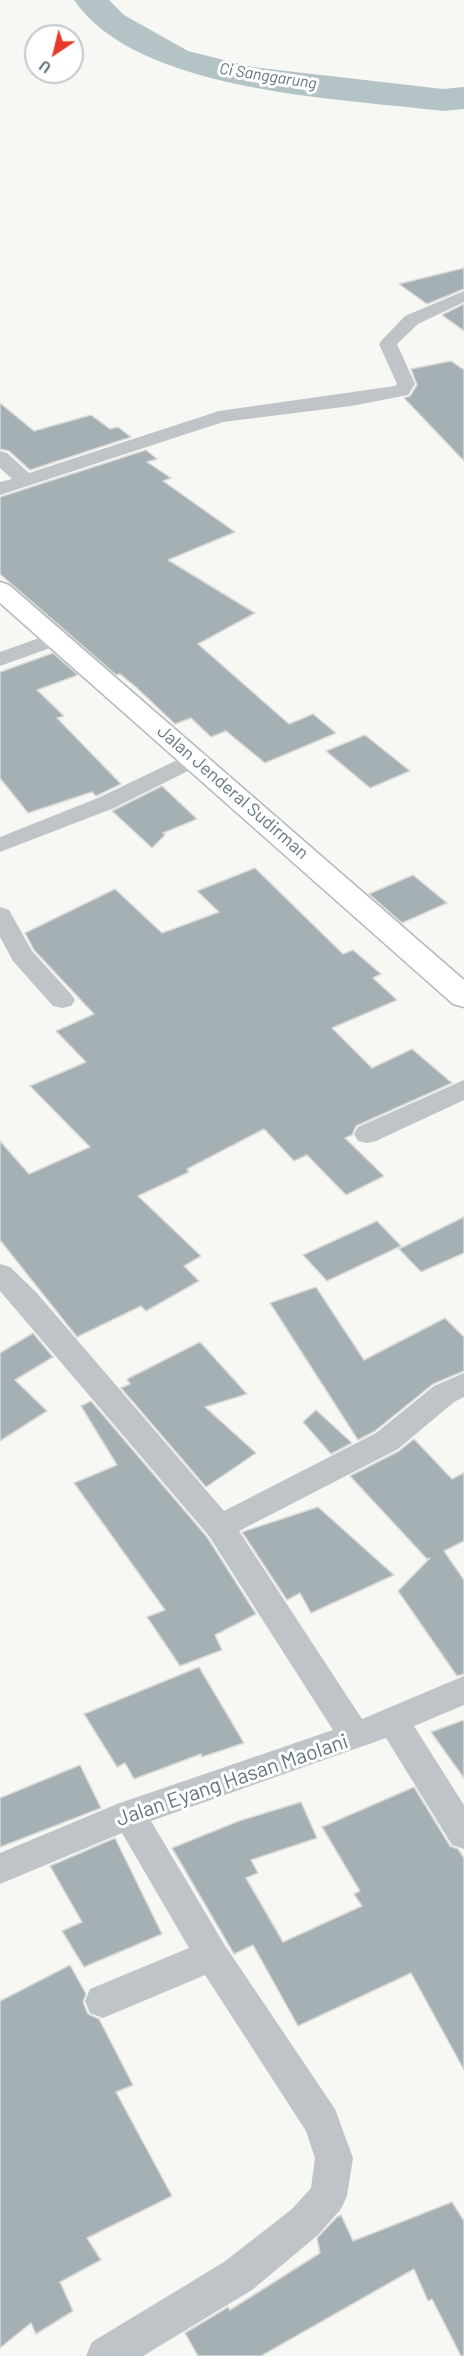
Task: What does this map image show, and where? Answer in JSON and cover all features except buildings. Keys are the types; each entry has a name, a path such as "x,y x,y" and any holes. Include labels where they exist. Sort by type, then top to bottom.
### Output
{"main road":[{"name":"Jalan Jenderal Sudirman","path":"0,590 464,997"}],"street":[{"path":"0,489 219,417 256,410 351,400 401,391 405,384 388,344 396,331 418,315 464,296"},
{"path":"0,457 26,481"},
{"path":"0,660 56,638"},
{"path":"0,845 106,803 195,759"},
{"path":"0,915 22,955 62,1000"},
{"path":"367,1134 464,1089"},
{"path":"0,1274 26,1299 220,1527 355,1737"},
{"path":"220,1527 387,1440 444,1394 464,1384"},
{"name":"Jalan Eyang Hasan Maolani","path":"0,1869 129,1814 355,1737 392,1719 464,1690"},
{"path":"392,1719 464,1834"},
{"path":"105,2356 238,2276 305,2222 328,2196 334,2158 322,2122 212,1955 129,1814"},
{"path":"103,2001 212,1955"}],"waterway":[{"name":"Ci Sanggarung","path":"90,0 112,22 176,58 252,77 443,100 464,98"}]}
